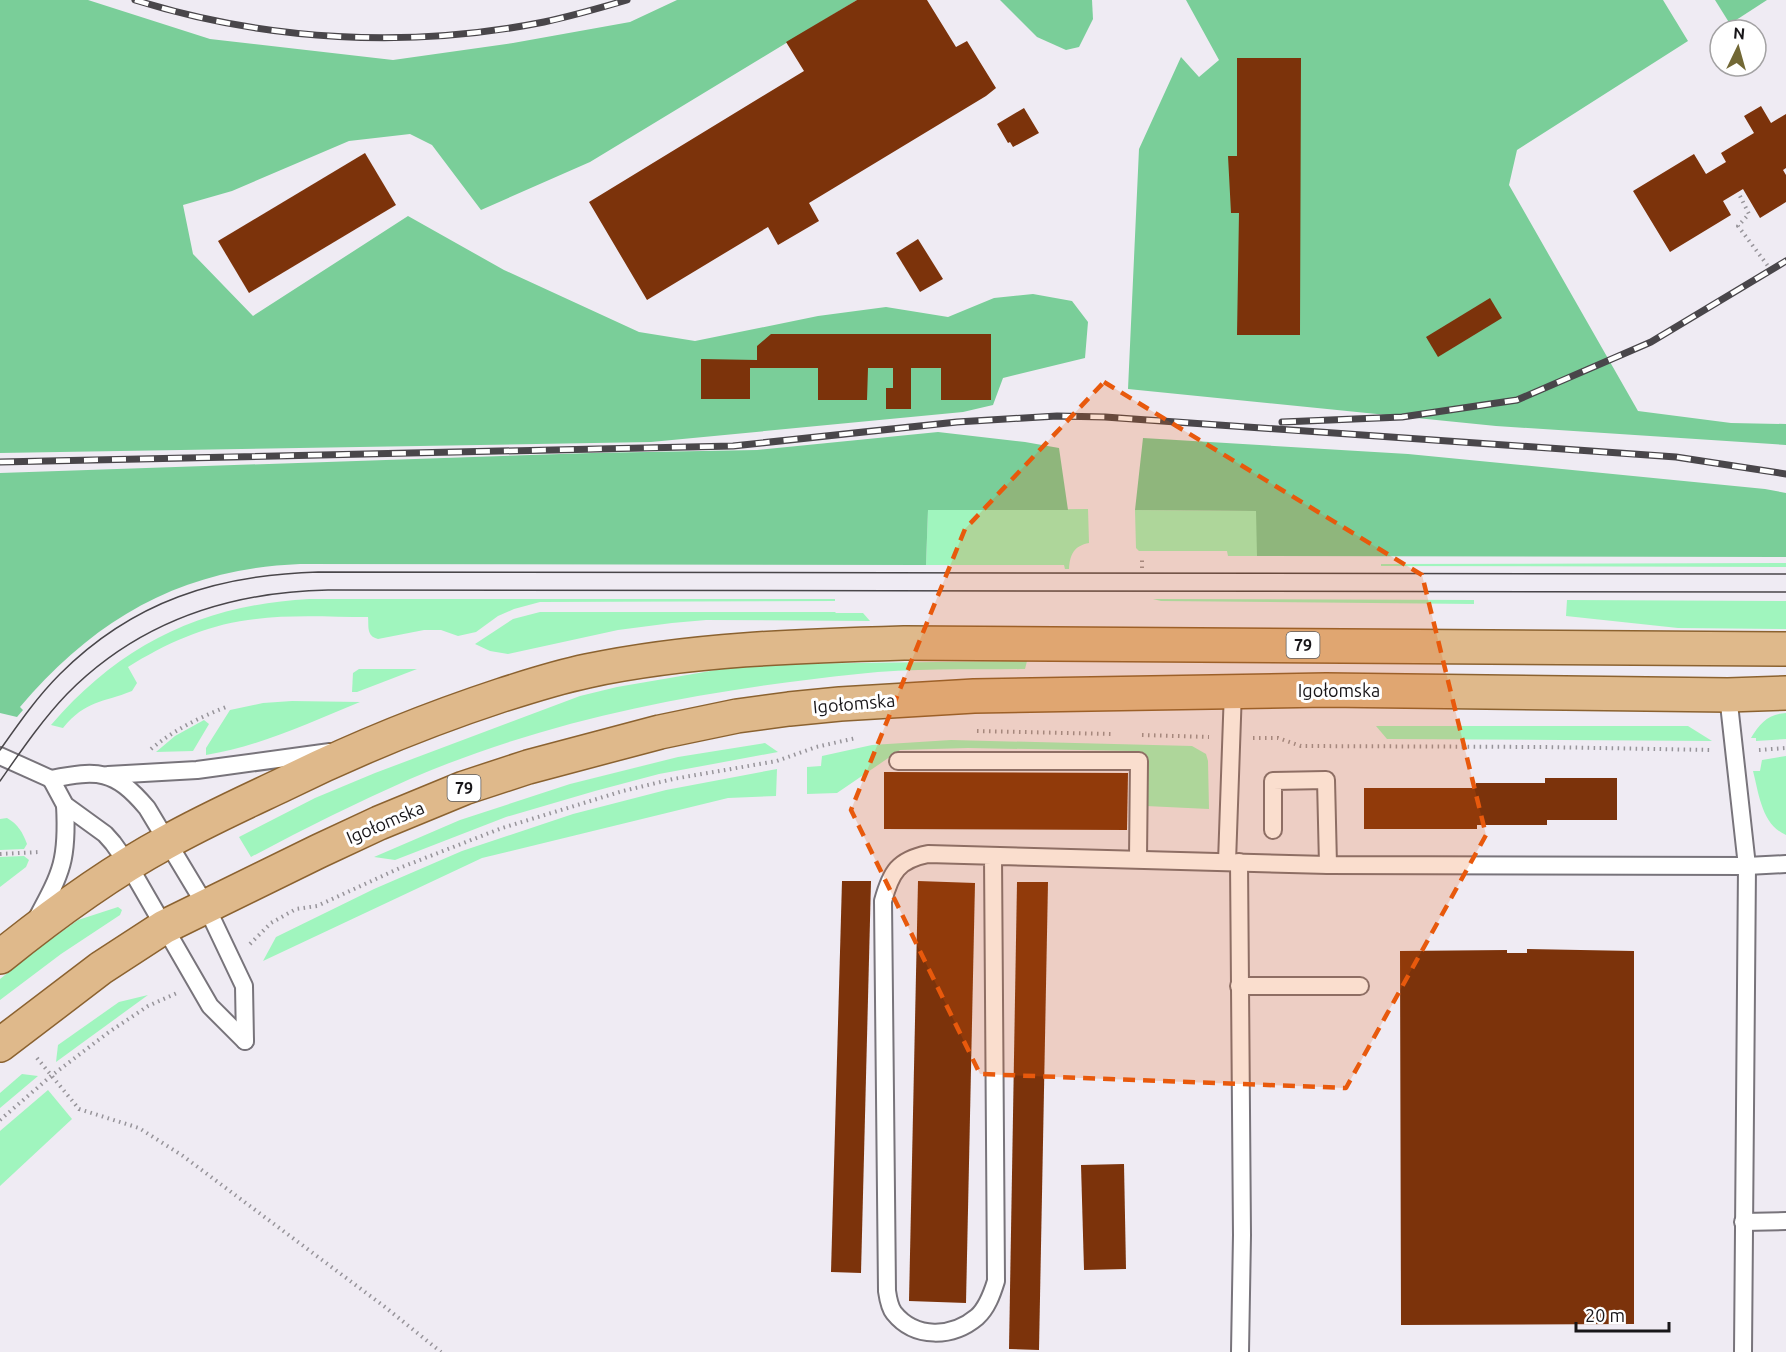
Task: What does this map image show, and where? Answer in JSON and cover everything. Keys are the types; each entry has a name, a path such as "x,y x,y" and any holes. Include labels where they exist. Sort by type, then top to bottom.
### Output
{"main road":[{"name":"79","path":"0,957 78,897 128,864 167,842 361,748 455,710 572,674 641,661 763,649 938,643 1786,649"},
{"name":"Igołomska","path":"8,1038 101,968 164,927 379,823 464,788 528,766 660,732 768,712 882,700 974,696 1233,690 1728,695 1786,693"}],"lane":[{"path":"1233,690 1233,862 1239,986 1242,1235 1240,1352"},
{"path":"1728,695 1747,867 1743,1352"},
{"path":"0,756 51,779 86,772 104,775 197,770 361,748"},
{"path":"898,760 1139,761 1138,860"},
{"path":"65,806 105,834 128,864 210,1006 245,1041 244,986 206,906 147,807 137,795 121,783 104,775"},
{"path":"29,933 57,881 67,840 65,806 51,779"},
{"path":"1273,830 1273,781 1326,780 1328,865"},
{"path":"993,856 996,1281 990,1299 978,1316 962,1327 939,1334 911,1328 892,1312 886,1292 883,901 888,881 897,868 911,858 928,854 1328,865 1747,867 1786,864"},
{"path":"1239,986 1360,986"},
{"path":"1743,1222 1786,1221"}],"path":[{"path":"1740,196 1749,214 1738,226 1771,270"},
{"path":"1142,559 1142,568"},
{"path":"149,750 171,732 226,708"},
{"path":"966,730 1118,734"},
{"path":"1141,735 1210,737"},
{"path":"246,948 271,923 296,909 317,906 402,867 492,831 623,790 777,761 816,747 857,738"},
{"path":"1249,738 1278,738 1301,746 1718,750"},
{"path":"1756,750 1786,748"},
{"path":"0,854 47,852"},
{"path":"0,1120 51,1076 109,1032 148,1006 171,997"},
{"path":"8,1038 51,1076 79,1109 139,1128 183,1156 385,1307 441,1352"}],"highlighted area":[{"path":"1104,382 1422,575 1486,835 1346,1088 980,1074 851,810 965,529"}],"green space":[{"path":"0,0 88,0 210,39 393,60 513,43 630,22 677,0 857,0 590,162 481,210 432,145 410,134 349,141 232,191 183,205 193,254 253,316 408,216 504,270 639,332 695,341 818,316 886,307 948,317 994,298 1033,294 1072,301 1088,322 1085,358 1003,378 993,405 963,412 651,442 0,453"},
{"path":"1000,0 1092,0 1093,19 1079,47 1066,50 1037,37"},
{"path":"1186,0 1663,0 1688,41 1517,150 1509,185 1638,411 1731,423 1786,424 1786,445 1496,426 1128,389 1139,149 1181,57 1199,77 1219,60"},
{"path":"1715,0 1767,0 1739,18 1726,18"},
{"path":"938,432 1059,448 1068,510 928,510 926,565 300,564 257,568 217,576 179,588 144,604 111,624 79,648 20,707 23,710 17,717 0,713 0,473 592,453 757,450"},
{"path":"1143,438 1408,454 1765,489 1786,493 1786,557 1257,556 1256,511 1135,510"},
{"path":"1088,509 1089,543 1076,549 1070,559 1069,569 1065,569 1064,565 926,565 928,510"},
{"path":"1135,510 1257,511 1257,556 1228,556 1227,551 1139,551 1136,548"},
{"path":"1786,563 1786,567 1381,566 1381,564"},
{"path":"309,599 835,599 835,601 540,602 498,616 476,632 458,636 441,630 424,630 378,639 370,633 368,617 293,616 248,620 200,631 156,651 128,667 137,683 132,691 87,707 63,728 51,725 106,672 135,651 166,634 199,620 233,610"},
{"path":"1153,599 1474,600 1474,604 1161,601"},
{"path":"1567,600 1786,601 1786,629 1678,628 1566,616"},
{"path":"540,612 835,612 863,613 870,621 706,620 672,623 618,630 508,654 490,651 475,644 513,619"},
{"path":"1027,661 1025,669 900,671 801,681 687,698 630,710 518,739 463,758 370,797 251,857 239,837 315,798 375,773 580,696 617,687 722,669 776,664"},
{"path":"359,669 417,669 352,692 353,673"},
{"path":"360,702 265,740 206,755 206,748 230,710 263,703"},
{"path":"1786,713 1786,739 1756,741 1756,738 1751,738 1765,720 1774,715"},
{"path":"204,720 209,724 193,751 156,752 175,736"},
{"path":"1376,726 1688,726 1712,741 1387,739"},
{"path":"951,740 1192,746 1206,754 1208,761 1209,809 1146,806 1147,760 1144,753 1133,751 968,748 900,750 837,793 807,794 807,767 821,766 822,756 872,745"},
{"path":"765,743 778,752 659,774 506,817 395,860 374,857 460,820 570,784 678,757"},
{"path":"1786,756 1786,835 1772,824 1767,816 1753,771 1760,771 1762,760"},
{"path":"777,769 776,796 728,798 482,858 263,961 276,937 374,889 462,851 573,814 666,790"},
{"path":"7,818 22,833 27,844 24,849 0,850 0,819"},
{"path":"24,856 29,860 26,867 0,887 0,857"},
{"path":"118,907 122,910 120,915 61,954 0,1000 0,979 35,951 78,920"},
{"path":"148,995 56,1062 58,1045 119,1002"},
{"path":"22,1074 38,1076 0,1108 0,1093"},
{"path":"48,1090 72,1119 0,1186 0,1131"}],"building":[{"path":"857,0 927,0 956,47 967,41 996,88 809,203 819,221 778,245 768,227 647,300 589,202 804,71 786,42"},
{"path":"1237,58 1301,58 1300,335 1237,335 1239,213 1231,213 1228,156 1237,156"},
{"path":"1761,106 1771,123 1786,114 1786,168 1783,170 1786,175 1786,202 1760,218 1743,189 1723,201 1731,215 1670,252 1633,191 1694,154 1706,174 1726,162 1721,153 1754,133 1744,116"},
{"path":"1024,108 1039,133 1013,147 1010,142 1008,143 997,124"},
{"path":"365,153 396,205 249,293 218,241"},
{"path":"918,239 943,279 920,292 896,253"},
{"path":"1490,298 1502,318 1438,357 1426,337"},
{"path":"771,334 991,334 991,400 941,400 941,368 911,368 911,409 886,409 886,388 893,388 893,368 868,368 867,400 818,400 818,368 750,368 750,399 701,399 701,359 757,360 757,346"},
{"path":"884,772 1128,773 1127,830 884,829"},
{"path":"1545,778 1617,778 1617,820 1547,820 1547,825 1477,825 1477,829 1364,829 1364,788 1476,788 1476,783 1545,783"},
{"path":"842,881 871,881 861,1273 831,1272"},
{"path":"918,881 975,883 966,1303 909,1301"},
{"path":"1017,882 1048,882 1039,1350 1009,1349"},
{"path":"1527,949 1634,951 1634,1324 1401,1325 1400,951 1507,950 1507,953 1527,953"},
{"path":"1124,1164 1126,1269 1084,1270 1081,1165"}],"tram line":[{"path":"0,750 28,710 60,674 88,649 117,628 147,610 211,586 281,574 318,572 1786,574"},
{"path":"0,781 40,725 67,694 95,669 124,648 155,630 187,616 255,597 291,592 328,590 1786,592"}],"railway":[{"path":"135,0 235,25 286,32 390,38 442,36 544,22 627,0"},
{"path":"1282,422 1402,417 1517,400 1651,342 1786,261"},
{"path":"0,462 733,446 957,422 1057,416 1105,417 1676,457 1786,474"}]}
